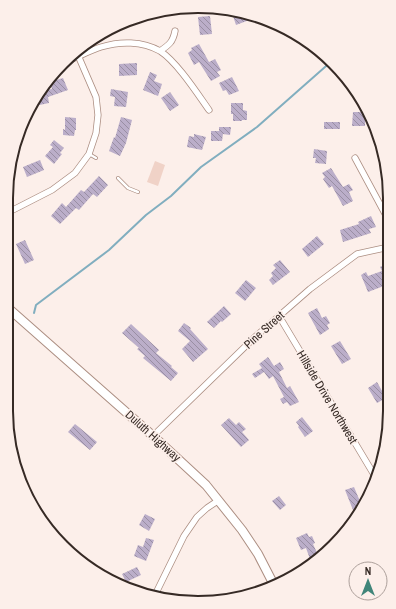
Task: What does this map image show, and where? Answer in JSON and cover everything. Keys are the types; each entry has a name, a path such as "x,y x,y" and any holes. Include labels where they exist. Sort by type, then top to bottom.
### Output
{"main road":[{"name":"Duluth Highway","path":"13,312 206,485 242,530 258,554 272,581"}],"street":[{"path":"160,51 173,40 175,31"},
{"path":"82,54 116,43 130,42 145,45 160,51 179,70 209,110"},
{"path":"13,210 52,190 76,173 89,154 96,133 98,115 96,97 79,57"},
{"path":"355,158 383,210"},
{"name":"Pine Street","path":"153,436 255,337 310,289 357,254 383,248"},
{"name":"Hillside Drive Northwest","path":"279,316 372,472"},
{"path":"157,591 184,536 197,517 219,500"}],"lane":[{"path":"89,154 96,158"},
{"path":"118,178 128,188 138,192"}],"shaded area":[{"path":"155,161 165,165 158,186 147,182"}],"building":[{"path":"210,16 212,34 200,35 198,17"},
{"path":"233,17 249,20 236,25"},
{"path":"199,44 209,62 215,59 221,70 217,72 220,76 211,81 199,62 194,65 188,53 192,50 191,48"},
{"path":"137,63 137,75 119,76 119,64"},
{"path":"150,72 157,75 154,81 162,84 158,96 143,90"},
{"path":"232,77 239,91 229,95 226,90 223,91 219,83"},
{"path":"63,78 68,90 48,97 49,103 38,105 48,90 52,89 51,85 55,80"},
{"path":"111,89 128,92 126,107 114,106 115,97 110,96"},
{"path":"170,92 179,105 170,111 161,98"},
{"path":"231,103 243,103 243,110 247,111 247,120 233,121 233,114 231,114"},
{"path":"353,112 362,112 365,118 365,126 352,126"},
{"path":"65,117 76,118 76,130 74,136 63,135 63,129 65,130"},
{"path":"121,117 132,120 126,143 120,156 109,151 114,137 115,138"},
{"path":"324,122 340,122 340,129 324,129"},
{"path":"219,127 231,127 230,135 223,134 222,141 211,141 211,131 219,131"},
{"path":"194,134 206,137 202,150 187,147 189,136 194,137"},
{"path":"54,140 64,148 60,153 62,154 54,164 45,156 53,147 50,145"},
{"path":"314,149 327,151 326,164 315,163 316,158 313,158"},
{"path":"40,160 44,170 27,177 23,167"},
{"path":"331,168 343,187 349,184 353,190 349,192 353,201 343,206 332,186 329,188 323,179 325,177 322,173"},
{"path":"99,176 108,185 97,197 93,194 79,210 76,208 60,224 51,216 62,203 66,207 81,190 84,192"},
{"path":"371,216 376,227 369,229 371,233 343,242 340,230 359,224 358,222"},
{"path":"317,236 324,244 308,257 302,249"},
{"path":"25,240 34,260 25,264 16,244"},
{"path":"280,260 290,272 273,285 269,280 273,276 271,273 276,268 273,265"},
{"path":"383,266 383,286 368,292 361,275 366,272 368,276 382,271 380,267"},
{"path":"246,280 256,288 245,301 235,293"},
{"path":"224,306 231,314 214,328 207,322"},
{"path":"317,308 322,318 326,316 330,323 327,325 329,329 320,335 308,313"},
{"path":"184,323 191,328 190,329 208,349 193,362 182,349 190,341 178,331"},
{"path":"131,324 159,350 156,353 178,373 171,381 143,358 145,356 137,349 139,348 122,333"},
{"path":"340,341 351,359 342,364 331,346"},
{"path":"268,357 274,366 280,362 284,369 279,372 287,388 290,386 299,402 290,406 287,402 283,404 280,399 284,397 273,376 269,379 264,372 255,378 252,374 262,368 259,364"},
{"path":"377,382 383,393 383,400 377,403 368,388"},
{"path":"302,417 313,431 305,437 296,422"},
{"path":"229,418 236,425 239,422 246,429 242,432 249,440 241,447 221,425"},
{"path":"75,424 97,442 90,450 68,432"},
{"path":"354,487 360,501 355,509 353,510 345,490"},
{"path":"279,496 286,505 280,510 272,501"},
{"path":"145,514 155,519 149,531 139,525"},
{"path":"307,533 309,537 312,536 315,543 313,544 317,553 310,559 306,548 301,550 296,538"},
{"path":"146,538 154,540 146,561 134,556 138,545 143,547"},
{"path":"137,567 141,575 126,582 122,574"}],"waterway":[{"path":"34,313 36,305 109,250 146,215 171,196 201,167 257,127 327,65"}]}
